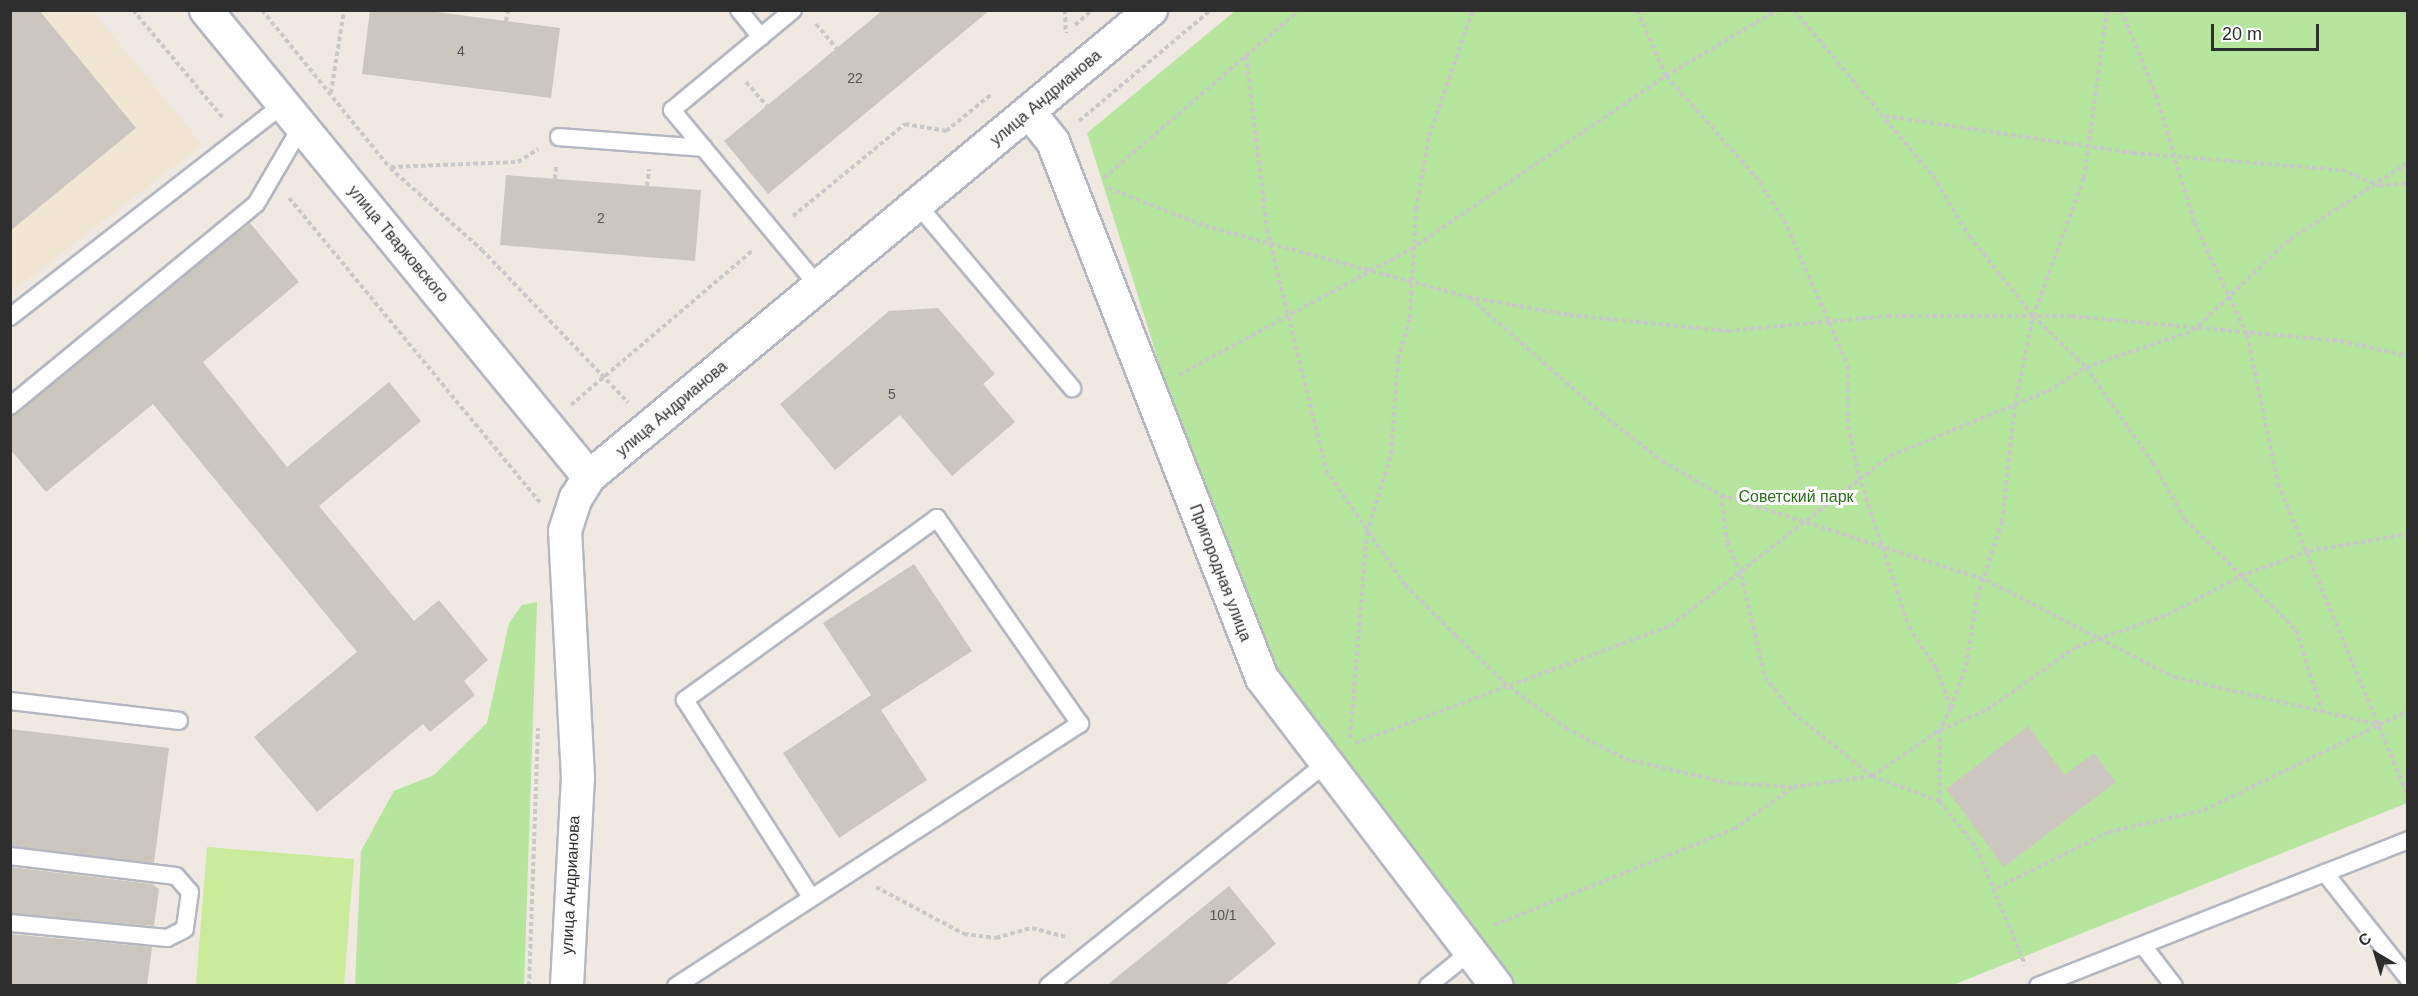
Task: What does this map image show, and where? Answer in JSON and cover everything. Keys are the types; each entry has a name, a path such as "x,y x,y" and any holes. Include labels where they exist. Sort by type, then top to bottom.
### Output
{"street":[{"name":"улица Андрианова","path":"567,986 578,778 564,531 589,477 1151,10"},
{"name":"улица Тварковского","path":"211,12 292,116 589,477"},
{"name":"Пригородная улица","path":"1029,112 1053,142 1262,678 1325,764 1497,986"}],"lane":[{"path":"739,10 761,37"},
{"path":"793,10 672,110 818,286"},
{"path":"10,317 240,138 292,116"},
{"path":"10,406 256,204 273,178 292,116"},
{"path":"559,136 704,148"},
{"path":"917,204 1072,388"},
{"path":"676,986 809,894 1080,724 937,518 685,700 809,894"},
{"path":"10,701 179,721"},
{"path":"1048,986 1325,764"},
{"path":"2033,980 2144,946 2408,840"},
{"path":"10,856 176,876 190,892 185,929 167,939 10,923"},
{"path":"2325,873 2408,978"},
{"path":"2144,946 2174,986"},
{"path":"1428,986 1470,952"}],"path":[{"path":"133,10 240,138"},
{"path":"262,10 390,168 606,375 634,410"},
{"path":"331,94 344,10"},
{"path":"506,21 508,10"},
{"path":"1065,10 1066,33"},
{"path":"1057,40 1092,10"},
{"path":"1072,127 1211,10"},
{"path":"1299,10 1097,183 1205,226 1468,297 1569,315 1728,331 1824,320 2033,316 2193,331 2340,341 2408,356"},
{"path":"1473,10 1429,136 1411,249 1410,318 1394,392 1391,454 1367,533 1348,745 1670,626 1807,524 1859,476 1890,456 2015,405 2086,367 2193,331 2290,239 2379,186 2408,163"},
{"path":"1637,10 1666,76 1755,176 1811,273 1824,320 1848,366 1848,426 1859,476 1909,627 1936,668 1951,708"},
{"path":"1149,390 1290,319 1411,249 1666,76 1777,10"},
{"path":"1794,10 1884,116 2033,316 2086,367 2153,463 2185,520 2296,630 2322,711"},
{"path":"1939,801 1940,730 1951,708 2002,522 2015,405 2033,316 2084,177 2086,143 2107,10"},
{"path":"2121,10 2176,154 2194,222 2227,300 2247,335 2278,484 2309,551 2408,797"},
{"path":"811,18 837,49"},
{"path":"1246,56 1271,244 1326,470 1367,533 1405,585 1509,687 1566,728 1625,759 1728,783 1793,787 1872,776 1940,730 1988,710 2076,647 2167,615 2241,576 2309,551 2408,534"},
{"path":"562,413 773,232 905,124 946,131 998,89"},
{"path":"1884,116 2086,143 2133,153 2176,154 2342,170 2379,186 2408,183"},
{"path":"390,168 518,162 559,136"},
{"path":"273,178 505,460"},
{"path":"1468,297 1610,421 1662,461 1721,495 1807,524 1882,544 1986,580 2174,677 2380,724"},
{"path":"1721,495 1727,542 1741,575 1766,677 1793,713 1872,776 1939,801 1976,847 1997,888 2033,980"},
{"path":"1997,888 2109,832 2204,810 2408,711"},
{"path":"529,986 539,720"},
{"path":"1470,952 1487,929 1511,913 1549,906 1661,854 1734,829 1793,787"},
{"path":"852,867 864,883 964,934 996,938 1032,928 1061,932 1085,957"}],"shaded area":[{"path":"11,11 92,11 202,144 11,292"}],"green space":[{"name":"Советский парк","path":"1235,11 2407,11 2407,803 1953,985 1515,985 1282,681 1165,382 1087,133"},
{"path":"537,602 524,985 355,985 361,851 394,791 434,775 487,723 509,623 522,605"},
{"path":"207,847 354,859 344,985 196,985"}],"building":[{"path":"10,10 39,10 136,128 10,231"},
{"path":"370,10 421,10 560,28 551,98 362,74"},
{"path":"883,10 990,10 768,194 724,141"},
{"path":"506,175 701,190 695,261 500,245"},
{"path":"250,223 299,282 203,362 287,467 389,382 421,421 319,506 414,621 439,600 488,660 464,681 475,695 430,732 423,724 317,812 254,737 357,652 153,404 46,492 10,449 10,416"},
{"path":"938,308 995,374 983,384 1015,422 952,476 900,415 835,470 780,404 889,311"},
{"path":"914,564 972,651 881,710 927,780 839,838 783,753 871,695 823,623"},
{"path":"2028,726 2065,775 2094,753 2116,782 2004,867 1946,789"},
{"path":"10,729 169,748 154,863 10,846"},
{"path":"10,867 152,884 159,889 154,926 10,913"},
{"path":"1229,886 1276,944 1224,986 1106,986"},
{"path":"10,934 152,947 147,986 10,986"}]}
